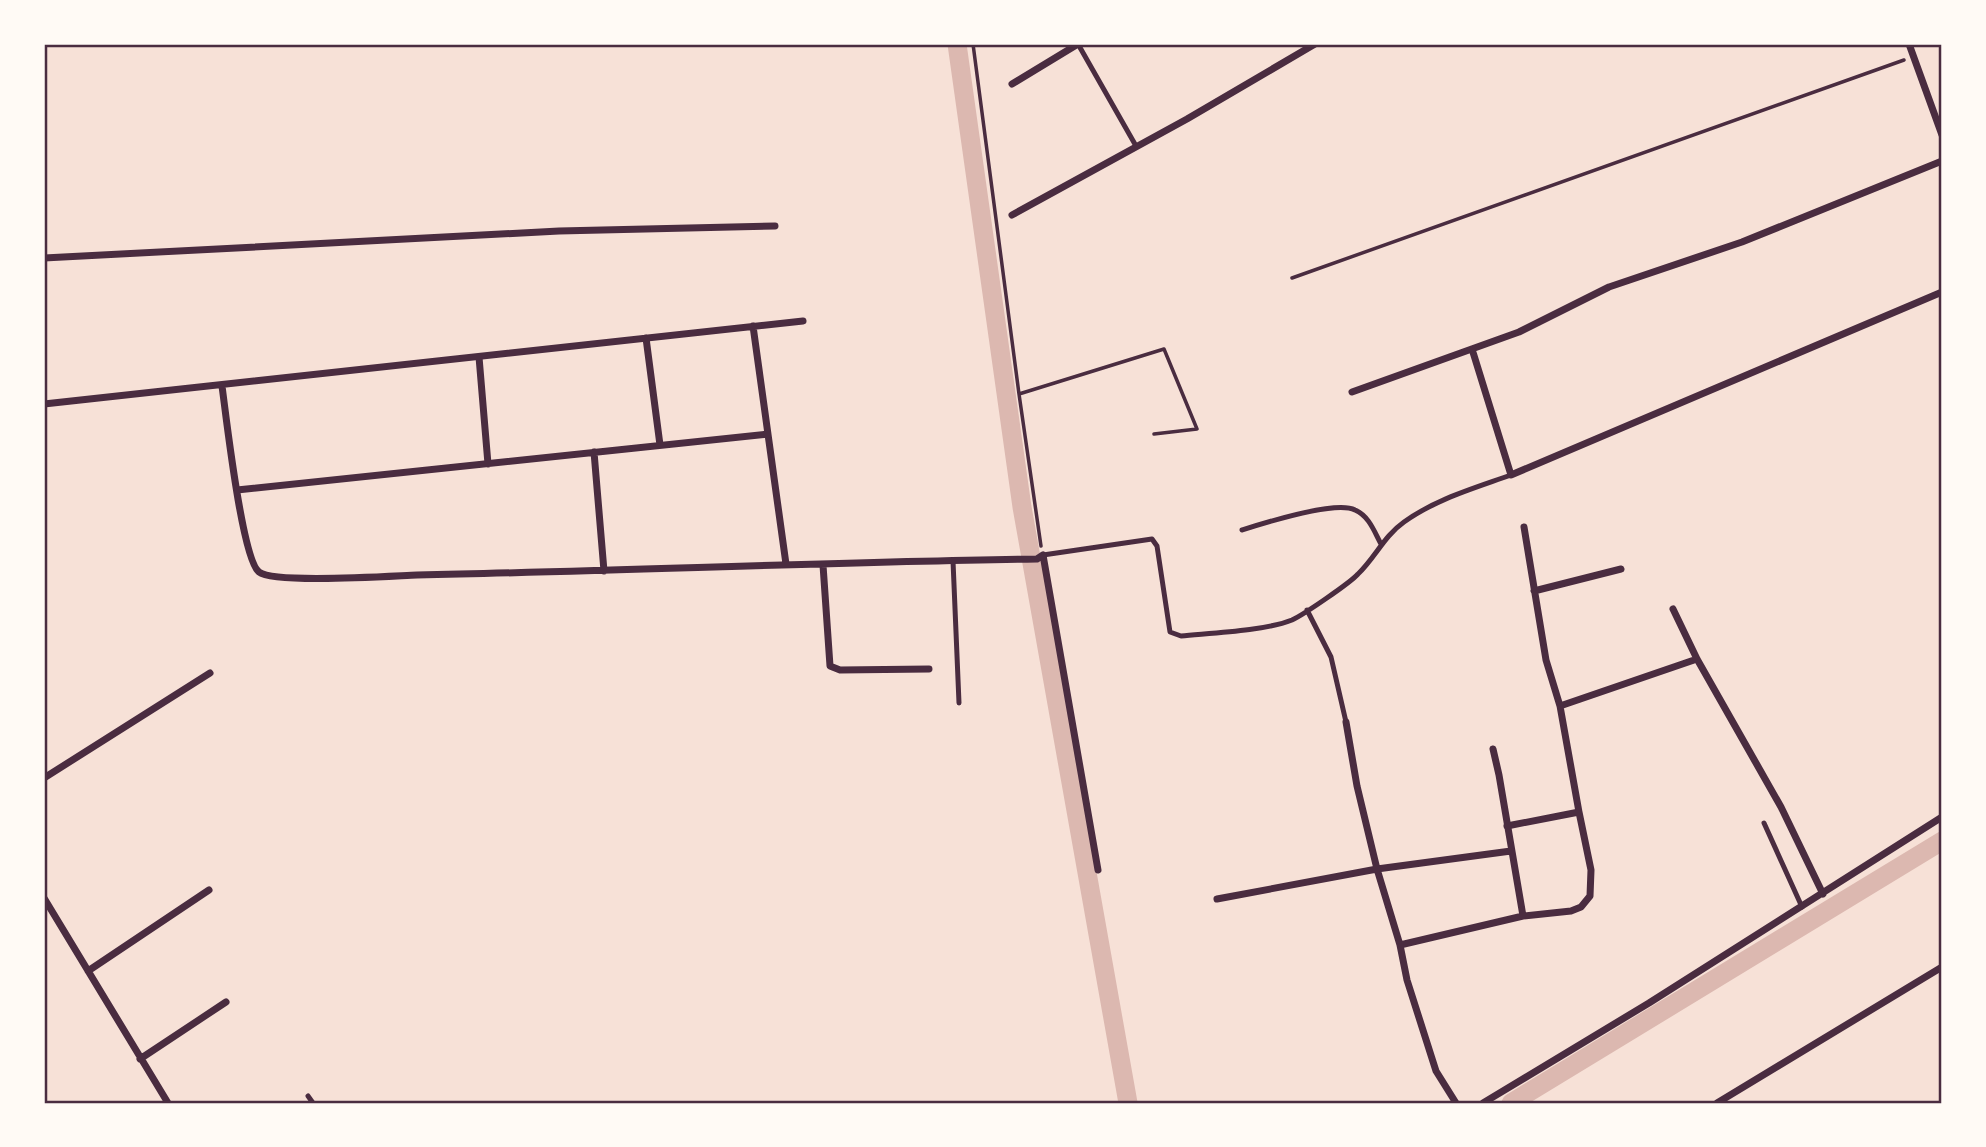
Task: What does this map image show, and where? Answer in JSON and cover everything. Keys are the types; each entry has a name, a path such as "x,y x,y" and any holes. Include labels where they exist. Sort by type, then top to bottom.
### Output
{"street":[{"path":"1012,83 1078,44"},
{"path":"1012,215 1187,119 1315,44"},
{"path":"1910,44 1942,135"},
{"path":"1352,392 1519,332 1609,287 1742,242 1942,161"},
{"path":"44,258 559,232 775,226"},
{"path":"1472,349 1511,475 1942,292"},
{"path":"44,404 803,321"},
{"path":"753,326 786,564"},
{"path":"646,338 660,445"},
{"path":"479,357 488,464"},
{"path":"222,386 250,559 256,570 265,576 314,578 604,571 1040,557 1098,870"},
{"path":"237,491 768,434"},
{"path":"594,452 604,571"},
{"path":"1401,945 1523,916 1571,911 1581,907 1590,896 1591,870 1560,706 1546,660 1524,527"},
{"path":"823,565 830,666 840,670 929,669"},
{"path":"1534,592 1621,569"},
{"path":"1673,609 1697,659 1781,807 1823,894"},
{"path":"1560,706 1697,659"},
{"path":"44,778 210,673"},
{"path":"1346,722 1357,786 1377,869 1401,945 1407,980 1436,1071 1456,1103"},
{"path":"1493,749 1523,916"},
{"path":"1507,826 1579,812"},
{"path":"1483,1103 1802,908 1942,817"},
{"path":"1217,899 1377,869 1511,851"},
{"path":"88,971 209,890"},
{"path":"44,898 168,1103"},
{"path":"1717,1103 1942,967"},
{"path":"140,1059 226,1002"}],"lane":[{"path":"1078,44 1136,146"},
{"path":"1040,557 1152,539 1157,546 1170,632 1181,636 1249,629 1292,620 1358,575 1381,544 1402,523 1447,498 1511,475"},
{"path":"1242,530 1301,512 1352,508 1366,517 1381,544"},
{"path":"953,561 959,703"},
{"path":"1307,610 1331,657 1346,722"},
{"path":"1764,823 1802,908"},
{"path":"308,1096 313,1103"}],"path":[{"path":"973,44 1040,557"},
{"path":"1292,278 1914,57"},
{"path":"1019,394 1164,349 1197,429 1154,434"}],"waterway":[{"path":"957,44 1022,507 1128,1103"},
{"path":"1511,1103 1942,841"}]}
